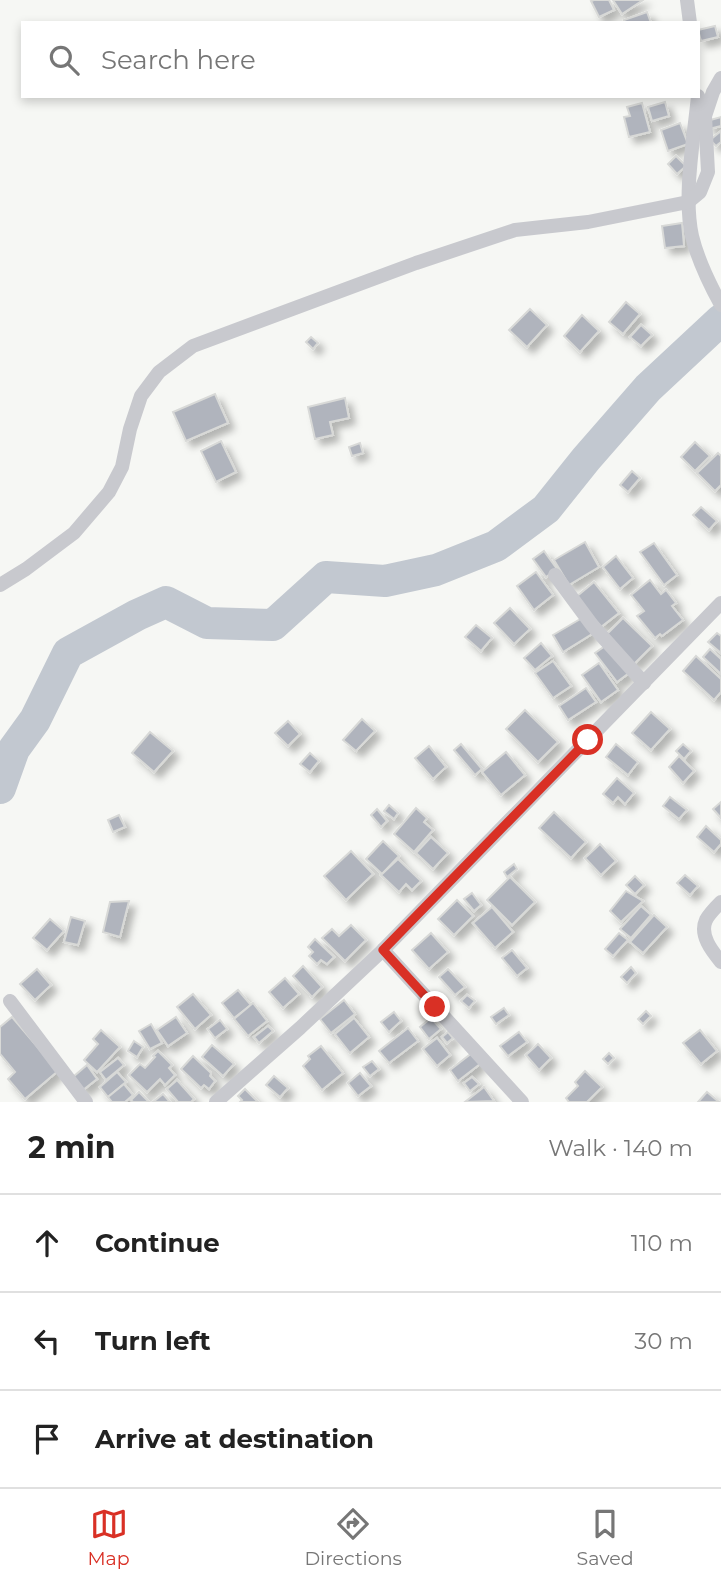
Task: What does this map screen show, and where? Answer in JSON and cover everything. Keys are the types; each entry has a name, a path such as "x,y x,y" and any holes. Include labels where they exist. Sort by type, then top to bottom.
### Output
{"street":[{"path":"687,0 690,21"},
{"path":"0,585 74,533 109,492 122,467 141,396 159,372 193,346 416,263 515,230 588,222 688,202 700,192 708,172 705,116 721,78"},
{"path":"698,98 688,202 692,235 705,276 721,305"},
{"path":"555,575 592,625 644,683"},
{"path":"216,1102 383,950 721,603"},
{"path":"721,902 706,920 704,931 710,948 721,962"},
{"path":"383,950 522,1102"},
{"path":"10,1002 86,1102"}],"building":[{"path":"609,0 614,10 599,17 591,1"},
{"path":"613,0 643,0 622,14"},
{"path":"647,12 650,21 624,21"},
{"path":"715,26 718,37 701,41 700,30"},
{"path":"665,102 669,116 652,121 648,107"},
{"path":"642,103 650,132 629,137 624,117 630,116 627,107"},
{"path":"721,117 721,126 709,129 707,121"},
{"path":"680,123 688,144 668,151 661,130"},
{"path":"721,131 721,142 716,146 710,140"},
{"path":"676,156 686,166 677,174 668,164"},
{"path":"682,223 684,246 665,248 662,226"},
{"path":"626,302 640,314 623,334 609,322"},
{"path":"530,309 547,325 527,347 509,330"},
{"path":"582,315 599,331 580,352 564,336"},
{"path":"641,325 652,335 641,346 630,337"},
{"path":"311,337 318,343 313,349 306,342"},
{"path":"215,394 228,423 186,441 173,412"},
{"path":"345,398 349,418 330,422 333,435 315,439 308,407"},
{"path":"221,441 236,472 216,482 201,451"},
{"path":"695,442 710,456 695,471 681,457"},
{"path":"360,443 363,453 352,456 349,447"},
{"path":"718,453 721,456 721,485 715,491 697,473"},
{"path":"632,471 640,478 628,492 620,485"},
{"path":"701,507 717,521 709,530 693,515"},
{"path":"585,542 599,567 569,585 554,560"},
{"path":"654,543 677,575 664,585 640,552"},
{"path":"544,551 557,569 546,577 533,559"},
{"path":"616,556 633,578 620,589 603,567"},
{"path":"536,572 553,595 534,610 517,586"},
{"path":"650,580 661,594 666,590 676,603 672,606 683,620 662,636 660,634 655,638 637,616 644,611 631,595"},
{"path":"594,582 619,613 601,627 576,597"},
{"path":"510,608 530,629 514,644 494,623"},
{"path":"582,618 592,634 563,652 553,635"},
{"path":"623,618 652,646 634,664 605,636"},
{"path":"476,625 492,638 481,651 465,637"},
{"path":"717,633 721,636 721,653 708,642"},
{"path":"541,643 552,656 535,670 524,658"},
{"path":"608,644 629,673 617,682 595,653"},
{"path":"710,649 721,659 721,674 703,657"},
{"path":"696,656 721,679 721,692 714,700 683,671"},
{"path":"553,661 571,686 553,698 535,673"},
{"path":"599,663 618,690 601,702 582,675"},
{"path":"586,688 596,702 568,720 559,706"},
{"path":"525,710 558,742 538,762 506,729"},
{"path":"651,712 670,729 651,750 632,733"},
{"path":"362,719 375,731 356,751 343,740"},
{"path":"288,721 300,734 288,746 275,733"},
{"path":"150,732 173,751 154,772 132,753"},
{"path":"461,744 482,769 475,775 454,750"},
{"path":"616,744 638,762 628,775 606,757"},
{"path":"683,744 691,751 684,759 676,751"},
{"path":"429,746 446,767 433,779 415,758"},
{"path":"506,752 525,775 501,795 482,772"},
{"path":"310,753 319,761 310,772 300,764"},
{"path":"679,756 694,771 683,783 669,767"},
{"path":"617,778 634,793 625,804 618,797 613,803 603,794"},
{"path":"670,797 687,810 679,819 663,806"},
{"path":"721,802 721,818 713,809"},
{"path":"389,805 398,813 394,819 384,811"},
{"path":"416,808 427,818 424,822 433,830 414,852 394,834"},
{"path":"377,809 387,821 381,827 371,815"},
{"path":"554,812 586,842 571,858 539,828"},
{"path":"119,815 125,827 113,832 108,820"},
{"path":"706,826 721,840 714,852 697,837"},
{"path":"431,837 448,853 433,869 416,853"},
{"path":"383,841 399,856 382,874 366,859"},
{"path":"600,844 616,861 601,875 585,858"},
{"path":"351,851 373,874 346,900 324,876"},
{"path":"398,859 421,881 412,890 406,884 399,892 381,875"},
{"path":"514,864 517,869 507,877 504,872"},
{"path":"685,875 698,886 690,895 677,883"},
{"path":"635,876 644,885 635,894 626,885"},
{"path":"510,877 535,902 512,925 487,900"},
{"path":"626,891 643,901 621,922 610,911"},
{"path":"472,893 481,905 474,911 464,899"},
{"path":"457,900 473,916 454,935 438,919"},
{"path":"129,901 120,937 103,932 110,902"},
{"path":"641,906 651,915 631,938 620,929"},
{"path":"492,907 513,932 495,948 473,923"},
{"path":"654,915 667,927 643,953 630,942"},
{"path":"71,917 85,921 78,945 64,942"},
{"path":"50,919 64,931 47,950 33,938"},
{"path":"351,925 366,940 345,961 322,938 332,929 339,936"},
{"path":"431,933 448,952 429,969 412,950"},
{"path":"619,933 628,940 613,956 605,949"},
{"path":"315,939 334,957 327,964 321,960 317,964 309,956 313,952 308,947"},
{"path":"512,950 527,968 517,976 502,958"},
{"path":"303,966 322,987 312,997 293,976"},
{"path":"631,967 636,973 627,983 621,977"},
{"path":"37,969 51,985 35,1000 20,984"},
{"path":"448,969 465,987 455,995 439,977"},
{"path":"285,978 299,994 283,1008 269,992"},
{"path":"238,990 251,1005 234,1018 222,1003"},
{"path":"193,994 211,1015 195,1029 177,1007"},
{"path":"467,995 475,1001 469,1008 461,1001"},
{"path":"344,1000 355,1014 331,1033 320,1019"},
{"path":"253,1003 267,1021 248,1036 234,1019"},
{"path":"504,1008 509,1015 496,1024 491,1017"},
{"path":"646,1011 651,1016 643,1024 638,1019"},
{"path":"394,1012 401,1021 389,1032 381,1022"},
{"path":"12,1017 58,1071 25,1099 8,1079 15,1072 0,1054 0,1027"},
{"path":"176,1017 187,1033 168,1046 157,1030"},
{"path":"354,1018 369,1037 350,1053 335,1034"},
{"path":"431,1018 441,1029 429,1039 420,1027"},
{"path":"220,1020 227,1029 215,1038 208,1029"},
{"path":"151,1024 162,1043 150,1049 139,1031"},
{"path":"268,1026 273,1031 259,1043 254,1037"},
{"path":"408,1028 418,1041 389,1063 379,1051"},
{"path":"101,1030 120,1047 97,1072 84,1060 98,1044 93,1039"},
{"path":"700,1030 717,1051 701,1064 683,1043"},
{"path":"448,1032 453,1038 447,1043 442,1037"},
{"path":"519,1032 527,1042 508,1056 500,1046"},
{"path":"437,1038 450,1055 437,1066 423,1049"},
{"path":"134,1041 143,1047 137,1057 128,1051"},
{"path":"538,1044 551,1058 539,1070 526,1055"},
{"path":"212,1045 234,1064 223,1076 202,1057"},
{"path":"321,1046 343,1073 322,1090 303,1066 310,1059 308,1056"},
{"path":"158,1051 172,1065 169,1068 175,1075 165,1085 160,1079 147,1092 129,1075 140,1064 145,1068"},
{"path":"472,1053 480,1064 458,1081 450,1070"},
{"path":"609,1053 614,1058 608,1064 603,1059"},
{"path":"193,1056 211,1073 210,1076 215,1081 209,1089 204,1085 201,1088 181,1069"},
{"path":"118,1058 124,1065 106,1080 100,1072"},
{"path":"372,1061 379,1069 370,1076 363,1067"},
{"path":"87,1065 97,1079 83,1090 73,1077"},
{"path":"585,1071 602,1087 587,1102 569,1102 566,1098 578,1086 575,1082"},
{"path":"117,1072 126,1082 108,1097 100,1087"},
{"path":"360,1073 371,1086 358,1096 348,1083"},
{"path":"274,1076 288,1088 280,1097 266,1085"},
{"path":"472,1077 479,1084 470,1091 464,1083"},
{"path":"177,1080 194,1099 191,1102 178,1102 167,1089"},
{"path":"124,1084 133,1095 125,1102 112,1102 108,1097"},
{"path":"484,1087 494,1101 465,1102"},
{"path":"245,1089 258,1102 240,1102 242,1100 238,1096"},
{"path":"139,1092 149,1102 131,1100"},
{"path":"707,1092 719,1102 698,1102"},
{"path":"163,1094 170,1102 153,1102"}],"waterway":[{"path":"0,788 14,749 35,720 68,653 166,602 207,623 273,625 326,577 385,581 436,570 496,546 546,509 648,388 721,320"}],"route":[{"path":"435,1007 383,950 588,740"}]}
